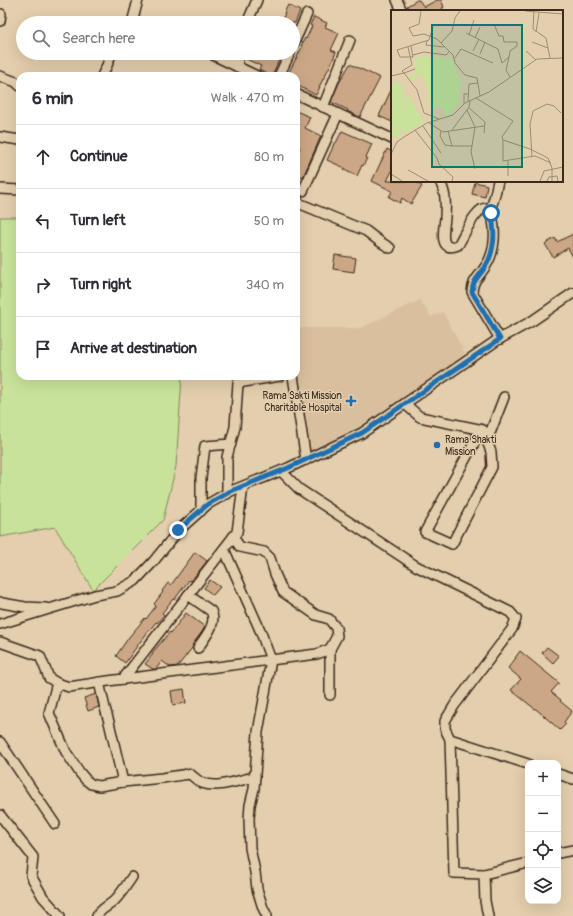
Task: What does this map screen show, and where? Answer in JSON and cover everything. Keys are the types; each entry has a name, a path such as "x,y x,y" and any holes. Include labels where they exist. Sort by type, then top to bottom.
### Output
{"street":[{"path":"134,16 138,0"},
{"path":"250,16 257,0"},
{"path":"397,0 402,10"},
{"path":"300,30 307,14"},
{"path":"323,107 350,40"},
{"path":"104,72 110,60"},
{"path":"224,60 249,72"},
{"path":"237,66 238,60"},
{"path":"282,72 287,60"},
{"path":"0,76 16,82"},
{"path":"300,97 391,139"},
{"path":"303,191 338,114"},
{"path":"0,137 16,139"},
{"path":"440,182 445,198 445,219 442,236 448,247 458,245 477,213 484,208 489,210"},
{"path":"489,210 492,207 498,182"},
{"path":"0,189 16,190"},
{"path":"300,204 366,231 390,248"},
{"path":"489,210 494,225 493,249 491,258 474,283 472,292 500,339"},
{"path":"0,624 95,595 117,591 135,581 153,562 178,530 208,504 243,486 306,460 362,433 500,339 532,322 573,293"},
{"path":"227,494 227,458 235,427 238,383 256,380"},
{"path":"294,380 306,460"},
{"path":"487,441 504,397"},
{"path":"404,404 420,417 479,429 483,430 491,452 492,466 452,544 425,532 477,438 479,429"},
{"path":"201,511 201,478 205,446 231,444"},
{"path":"281,471 299,489 416,566 510,612 516,619 512,629 454,706 445,721 445,729 450,739 454,873 477,875 525,864"},
{"path":"124,679 237,532 243,486"},
{"path":"233,537 240,547 264,552 270,558 283,592 316,615 329,619 336,628 337,636 330,648 330,695"},
{"path":"224,549 260,630 271,660 258,732 255,777 250,812 250,848 257,889 267,916"},
{"path":"188,594 213,614 212,625 198,648"},
{"path":"0,602 52,608"},
{"path":"0,642 40,656 49,678 57,683 69,687 317,654 330,648"},
{"path":"99,682 110,722 123,782"},
{"path":"57,683 49,713 66,752 76,768 91,784 99,786 189,774 202,783 213,785 255,777"},
{"path":"450,739 525,763"},
{"path":"0,742 55,824"},
{"path":"561,775 573,779"},
{"path":"0,815 33,857 31,876 43,897 60,916"},
{"path":"561,852 573,850"},
{"path":"484,874 485,901 488,916"},
{"path":"98,916 99,912 113,902 124,890 132,877"}],"shaded area":[{"name":"Rama Sakti Mission Charitable Hospital","path":"420,300 431,317 443,312 466,355 362,430 307,452 297,380 300,380 300,328 361,328"}],"green space":[{"path":"0,217 16,217 16,380 182,380 176,466 163,520 93,590 55,527 0,537"}],"building":[{"path":"417,0 419,0 424,7 437,0 441,0 444,7 442,8 443,10 409,10 407,6"},
{"path":"288,5 300,11 298,16 284,16"},
{"path":"314,17 327,23 325,27 339,33 331,50 336,52 316,95 300,87 300,72 289,72 295,60 300,60 301,46 312,26 310,25"},
{"path":"248,60 279,60 274,72 263,72 259,70 261,66"},
{"path":"350,64 380,78 360,117 331,102 339,83"},
{"path":"391,90 391,122 379,116"},
{"path":"300,113 310,117 305,128 321,136 303,177 301,176 300,178"},
{"path":"342,131 372,144 366,157 367,158 357,176 344,170 345,168 327,160 334,143 336,143"},
{"path":"387,149 391,151 391,173 387,181 416,182 422,186 411,204 402,198 400,203 389,197 392,191 372,181"},
{"path":"475,182 487,185 485,197 472,194"},
{"path":"573,234 573,257 568,248 553,257 545,244 555,238 557,242"},
{"path":"335,255 356,258 354,272 333,269"},
{"path":"195,552 207,561 191,581 189,580 174,600 173,599 162,613 164,615 157,623 156,622 125,663 116,656 129,637 156,606 154,604 168,583 171,585"},
{"path":"210,580 220,587 213,595 204,588"},
{"path":"186,613 205,627 192,645 192,648 178,666 170,667 162,661 156,669 153,669 145,664 153,654 152,653 170,632 171,633"},
{"path":"547,647 559,656 553,663 542,653"},
{"path":"520,651 559,683 551,692 572,711 564,722 566,724 560,730 511,690 521,679 508,668"},
{"path":"184,689 186,703 173,705 171,691"},
{"path":"96,694 99,707 88,711 84,698"}],"place":[{"name":"Rama Sakti Mission Charitable Hospital","path":"351,401"},
{"name":"Rama Shakti Mission","path":"437,445"}],"route":[{"path":"178,530 208,504 231,491 288,468 362,433 500,339 472,292 474,283 491,258 494,242 494,225 491,213"}]}
